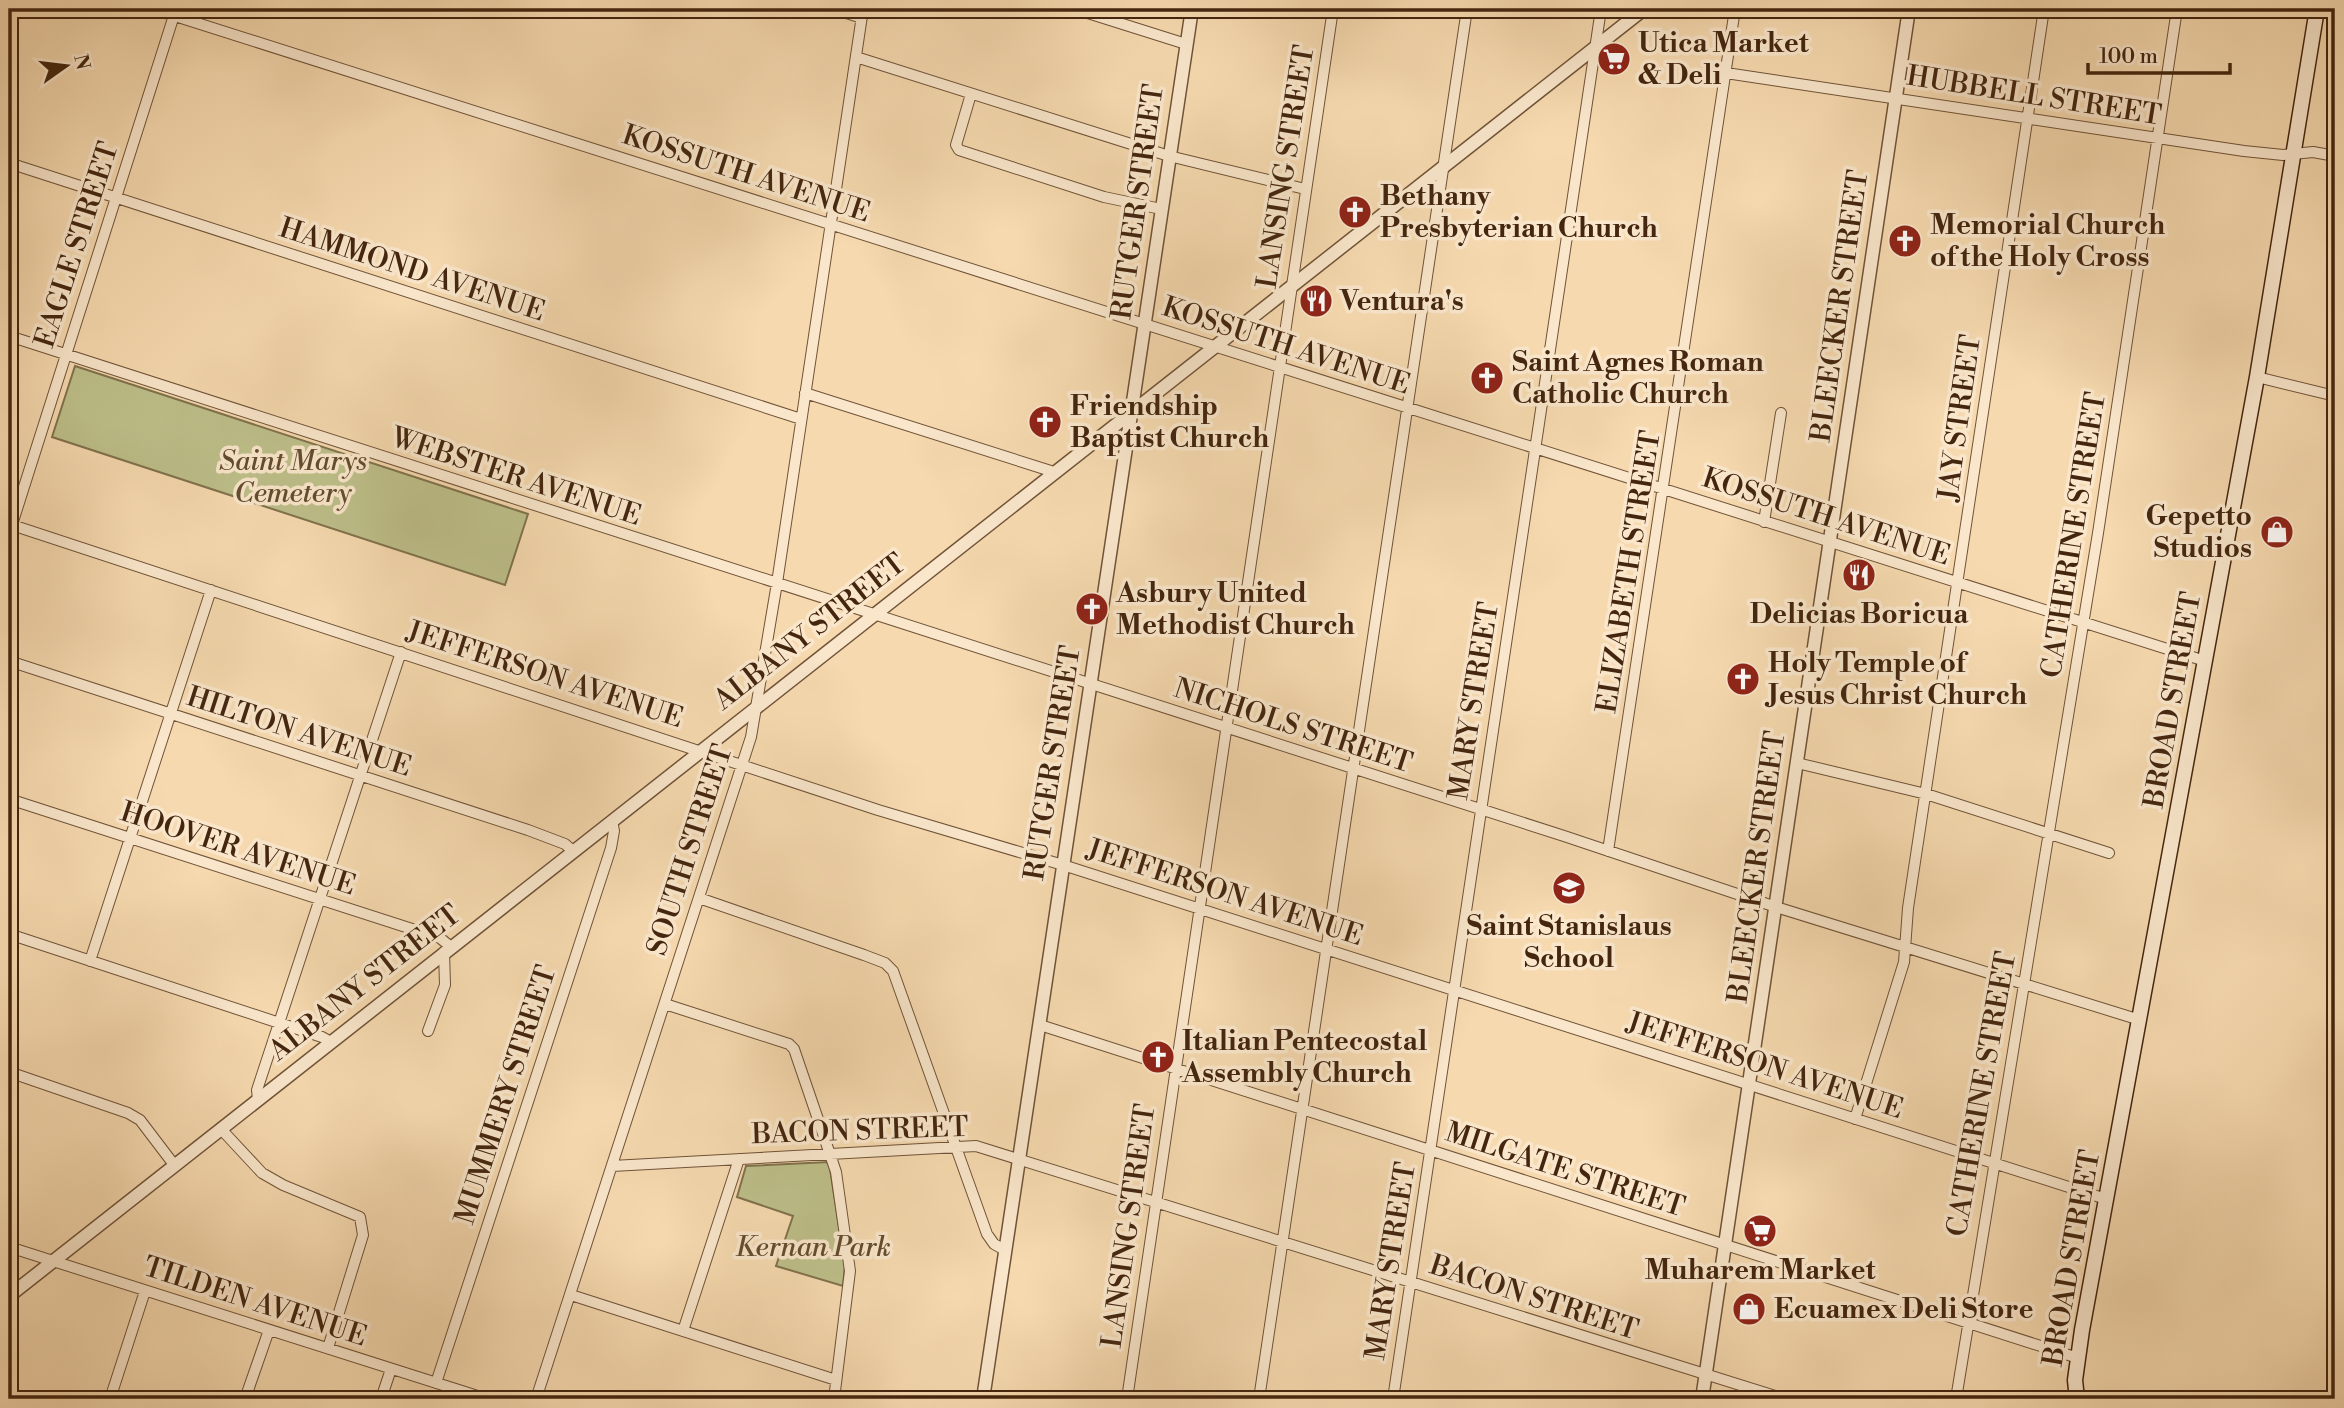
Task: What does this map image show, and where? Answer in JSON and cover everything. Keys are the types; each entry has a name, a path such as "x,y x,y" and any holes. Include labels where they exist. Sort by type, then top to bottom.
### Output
{"main road":[{"name":"BROAD STREET","path":"2077,1399 2078,1358 2256,377 2317,9"}],"street":[{"name":"KOSSUTH AVENUE","path":"153,9 175,12 831,225 2205,661"},
{"path":"834,9 862,13"},
{"path":"1075,9 1186,44"},
{"name":"RUTGER STREET","path":"984,1399 1192,9"},
{"name":"LANSING STREET","path":"1127,1399 1197,908 1333,9"},
{"path":"1259,1399 1467,9"},
{"name":"MARY STREET","path":"1393,1399 1601,9"},
{"name":"ALBANY STREET","path":"9,1296 1644,9"},
{"name":"ELIZABETH STREET","path":"1608,851 1735,9"},
{"name":"BLEECKER STREET","path":"1702,1399 1909,9"},
{"name":"JAY STREET","path":"1855,1119 1907,946 1908,908 2044,9"},
{"name":"CATHERINE STREET","path":"1956,1399 1993,1163 2050,833 2177,9"},
{"name":"EAGLE STREET","path":"10,528 175,12"},
{"name":"SOUTH STREET","path":"536,1399 699,898 759,703 862,13"},
{"path":"856,57 1169,156 1305,189"},
{"name":"HUBBELL STREET","path":"1726,73 2244,151 2294,155 2314,152 2335,156"},
{"path":"971,94 956,145 959,150 1104,197 1161,209"},
{"name":"HAMMOND AVENUE","path":"9,163 801,419"},
{"name":"WEBSTER AVENUE","path":"9,336 873,614"},
{"path":"2256,377 2335,396"},
{"path":"805,393 1054,472"},
{"path":"1764,522 1781,413"},
{"name":"JEFFERSON AVENUE","path":"10,528 211,590 701,749 878,810 1063,865 2106,1199"},
{"path":"90,961 211,590"},
{"name":"NICHOLS STREET","path":"873,614 1776,907 2140,1020"},
{"path":"258,1099 257,1090 401,652"},
{"name":"HILTON AVENUE","path":"9,661 528,830 565,844 573,851"},
{"path":"1797,763 1926,794 2109,853"},
{"name":"HOOVER AVENUE","path":"9,799 440,938 448,949"},
{"name":"MUMMERY STREET","path":"436,1383 611,848 614,831 612,821"},
{"path":"699,898 864,955 885,963 893,971 988,1234 994,1244 1005,1250"},
{"path":"9,934 279,1022 331,1042"},
{"path":"428,1031 444,985 448,949"},
{"path":"665,1003 789,1044 794,1049 830,1153 850,1271 834,1399"},
{"name":"MILGATE STREET","path":"1040,1025 2078,1358"},
{"path":"9,1072 128,1113 140,1120 175,1166"},
{"path":"221,1129 261,1173 360,1217 363,1226 328,1349"},
{"name":"BACON STREET","path":"612,1166 975,1146 1785,1399"},
{"path":"683,1331 739,1159"},
{"name":"TILDEN AVENUE","path":"9,1247 487,1399"},
{"path":"110,1399 145,1291"},
{"path":"571,1295 836,1380"},
{"path":"245,1399 269,1330"},
{"path":"381,1399 391,1369"}],"green space":[{"name":"Saint Marys Cemetery","path":"75,366 528,514 505,585 52,437"},
{"name":"Kernan Park","path":"829,1162 845,1266 843,1286 776,1266 793,1216 737,1197 746,1166"}],"place":[{"name":"Utica Market & Deli","path":"1614,59"},
{"name":"Bethany Presbyterian Church","path":"1355,212"},
{"name":"Memorial Church of the Holy Cross","path":"1905,241"},
{"name":"Ventura's","path":"1316,301"},
{"name":"Saint Agnes Roman Catholic Church","path":"1487,378"},
{"name":"Friendship Baptist Church","path":"1045,422"},
{"name":"Gepetto Studios","path":"2277,532"},
{"name":"Delicias Boricua","path":"1859,575"},
{"name":"Asbury United Methodist Church","path":"1092,609"},
{"name":"Holy Temple of Jesus Christ Church","path":"1743,679"},
{"name":"Saint Stanislaus School","path":"1569,888"},
{"name":"Italian Pentecostal Assembly Church","path":"1158,1057"},
{"name":"Muharem Market","path":"1760,1231"},
{"name":"Ecuamex Deli Store","path":"1749,1309"}]}
